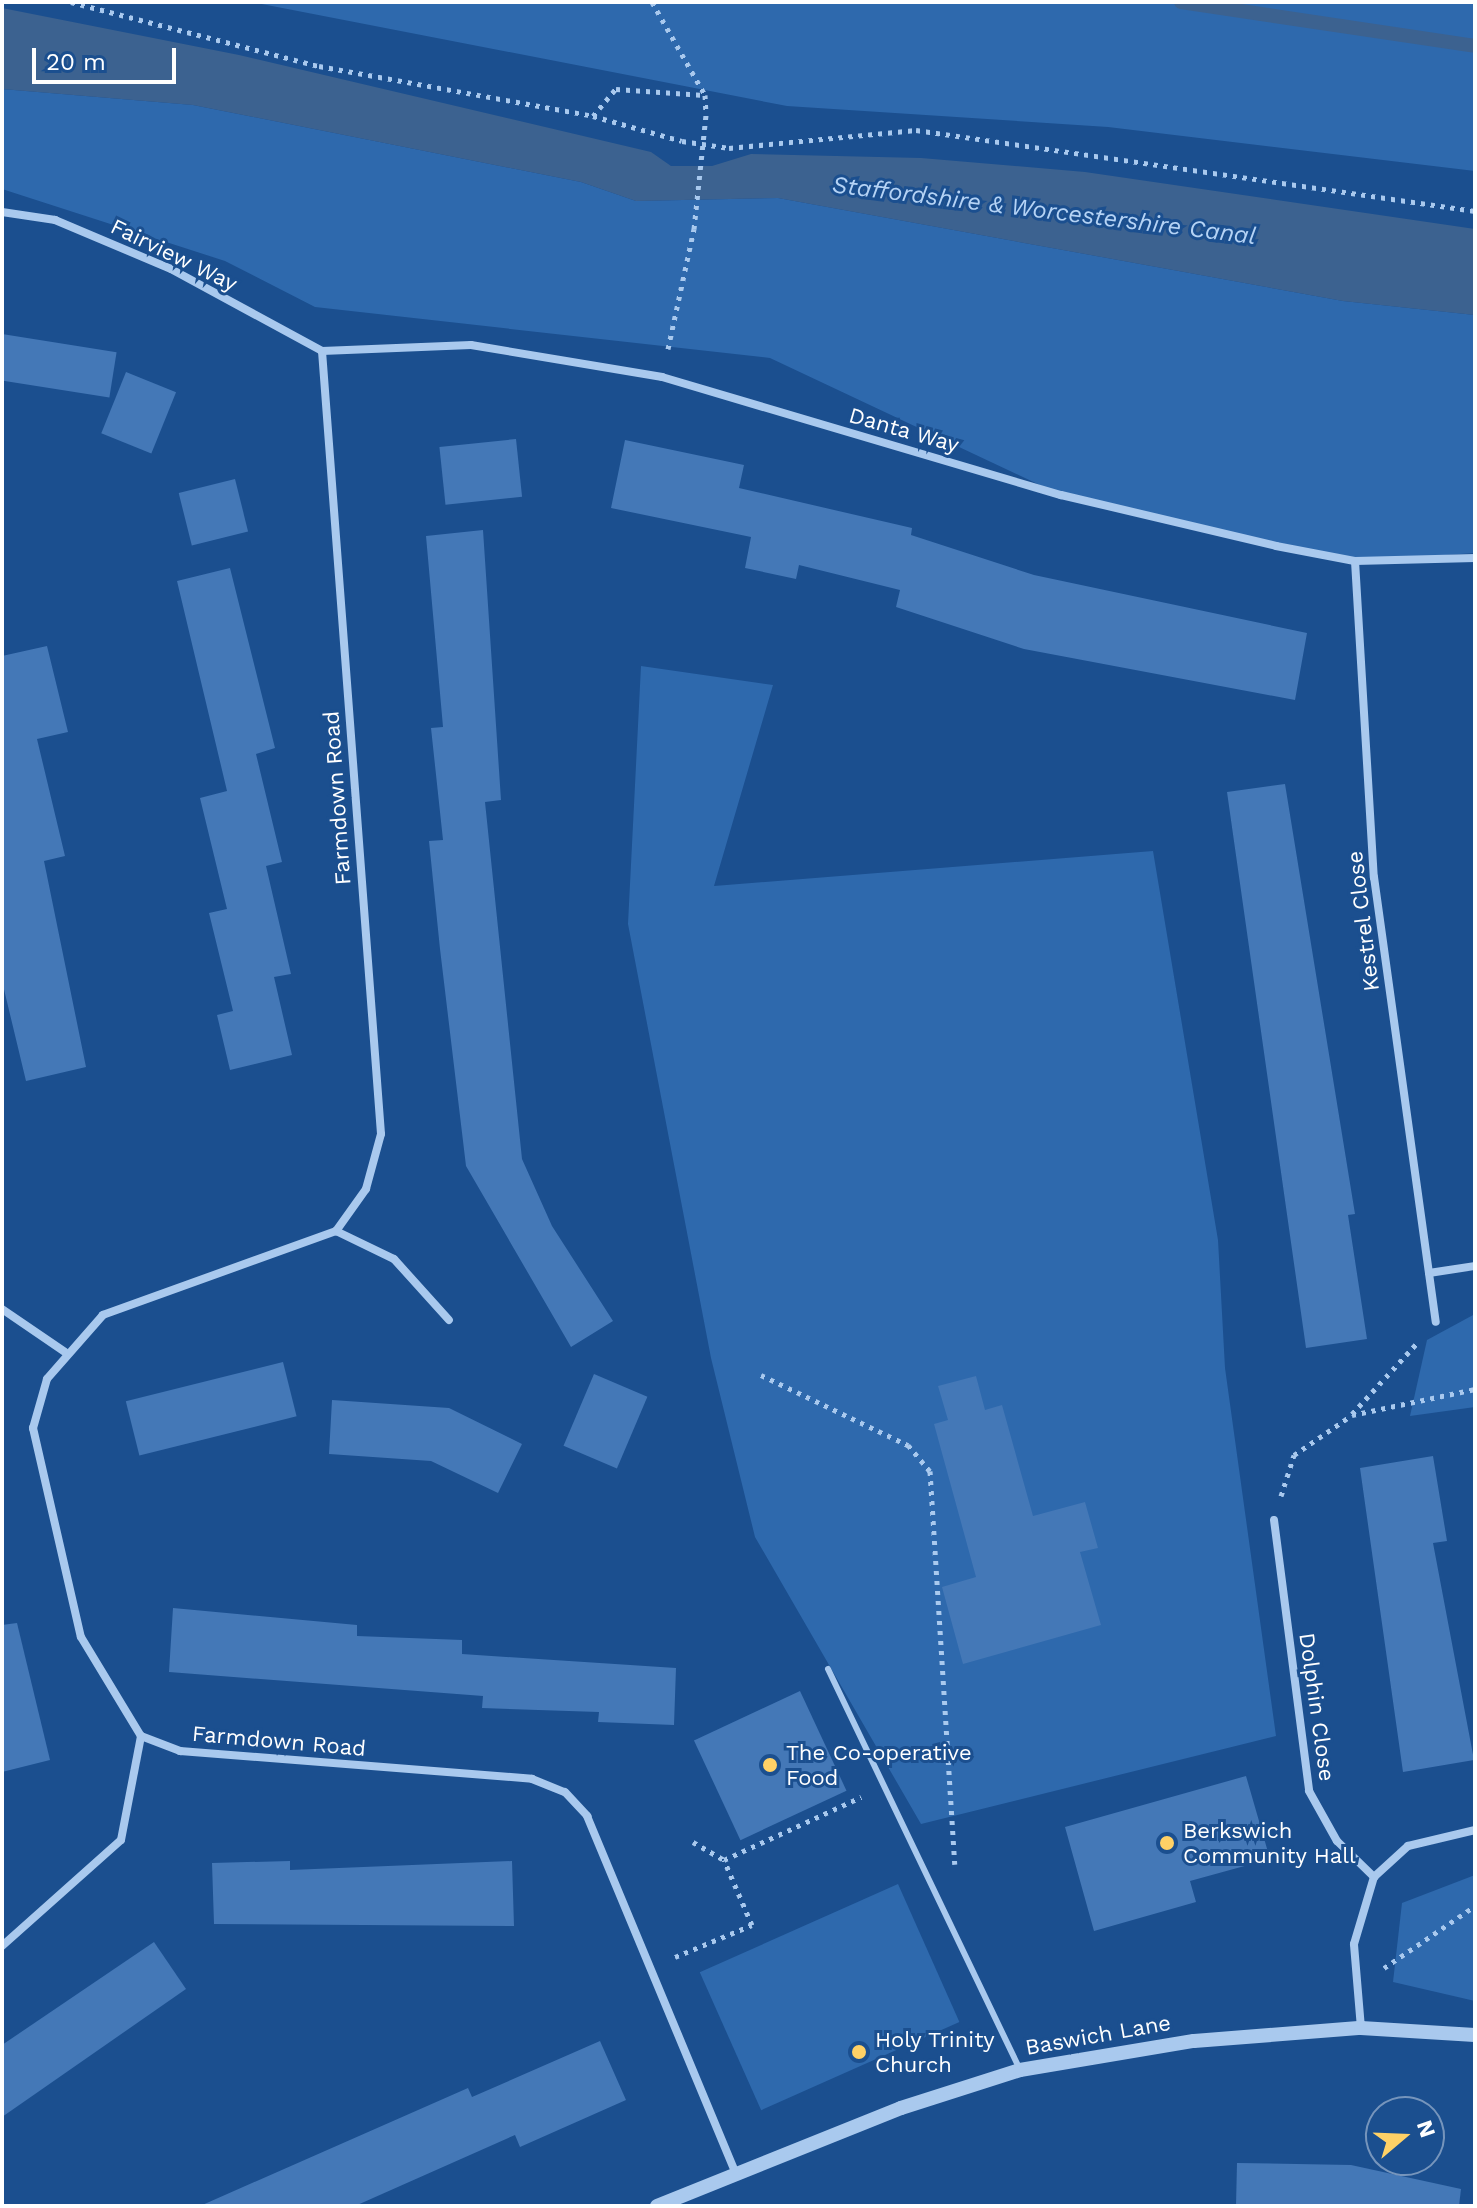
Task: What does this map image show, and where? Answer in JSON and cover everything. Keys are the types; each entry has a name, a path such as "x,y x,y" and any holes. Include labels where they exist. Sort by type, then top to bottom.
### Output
{"street":[{"name":"Fairview Way","path":"2,212 55,220 171,269 322,351"},
{"name":"Danta Way","path":"322,351 471,345 662,377 1061,495 1355,561 1475,558"},
{"name":"Farmdown Road","path":"322,351 381,1134 366,1189 336,1231"},
{"name":"Kestrel Close","path":"1355,561 1374,877 1436,1322"},
{"path":"2,1946 121,1840 141,1736 81,1637 33,1428 47,1379 65,1352 103,1315 336,1231 394,1259 449,1320"},
{"path":"1429,1273 1475,1266"},
{"path":"2,1309 65,1352"},
{"name":"Dolphin Close","path":"1274,1520 1309,1791 1337,1841 1374,1877"},
{"name":"Farmdown Road","path":"141,1736 180,1751 532,1779 565,1792 587,1816 736,2174"},
{"path":"1361,2028 1354,1944 1374,1877 1408,1846 1475,1830"},
{"name":"Baswich Lane","path":"657,2206 1020,2070 1194,2041 1361,2028 1475,2035"}],"lane":[{"path":"828,1669 1020,2070"}],"path":[{"path":"71,2 319,66 593,116 729,148 916,130 1475,211"},
{"path":"652,2 705,95 706,114 694,229 662,377"},
{"path":"593,116 616,89 705,95"},
{"path":"1274,1520 1294,1455 1352,1415 1436,1322"},
{"path":"761,1375 908,1445 930,1471 942,1749 957,1876"},
{"path":"1352,1415 1475,1389"},
{"path":"724,1860 884,1786"},
{"path":"650,1968 752,1925 724,1860 693,1842"},
{"path":"1357,1987 1475,1906"}],"shaded area":[{"path":"251,2 1475,2 1475,171 1108,127 787,106"},
{"path":"2,89 193,105 581,182 636,201 778,198 1343,301 1475,315 1475,553 1355,561 1061,495 770,358 315,307 225,261 2,189"},
{"path":"641,666 773,685 714,886 1153,851 1218,1240 1225,1368 1276,1736 921,1824 755,1537 711,1358 628,924"},
{"path":"1475,1314 1475,1407 1410,1416 1427,1340"},
{"path":"1475,1875 1475,2001 1393,1982 1402,1903"},
{"path":"898,1884 959,2022 761,2110 700,1972"}],"water":[{"name":"Staffordshire & Worcestershire Canal","path":"2,8 239,55 651,152 671,166 712,166 751,154 921,158 1085,172 1475,229 1475,315 1343,301 778,198 636,201 581,182 193,105 2,89"}],"building":[{"path":"2,334 117,352 109,398 2,381"},
{"path":"126,372 176,392 151,453 101,433"},
{"path":"516,439 522,497 445,505 439,447"},
{"path":"625,440 744,465 739,488 912,528 911,535 1034,575 1307,633 1295,700 1024,649 896,607 900,590 799,565 796,579 745,568 751,537 611,508"},
{"path":"235,479 248,531 192,545 179,493"},
{"path":"483,530 501,800 485,802 522,1159 552,1226 613,1321 571,1347 466,1166 440,949 429,841 443,840 431,728 443,727 426,536"},
{"path":"230,568 275,748 256,754 282,862 266,866 291,974 274,977 292,1055 230,1070 217,1015 233,1011 209,913 227,909 200,798 227,791 177,581"},
{"path":"47,646 68,732 37,739 65,856 44,861 86,1067 26,1081 2,981 2,656"},
{"path":"1285,784 1355,1214 1348,1215 1367,1339 1306,1348 1227,792"},
{"path":"283,1362 297,1416 139,1456 126,1401"},
{"path":"594,1374 647,1397 617,1468 564,1446"},
{"path":"976,1376 985,1410 1002,1405 1033,1516 1085,1502 1098,1548 1080,1552 1101,1625 963,1664 942,1587 976,1577 934,1424 948,1420 938,1386"},
{"path":"332,1400 449,1408 522,1444 498,1493 431,1461 329,1454"},
{"path":"1433,1456 1447,1541 1433,1543 1474,1760 1403,1772 1360,1468"},
{"path":"173,1608 357,1625 357,1636 462,1640 462,1654 676,1668 674,1725 598,1722 599,1712 482,1708 483,1696 169,1672"},
{"path":"17,1623 50,1760 2,1772 2,1625"},
{"name":"The Co-operative Food","path":"800,1691 846,1791 740,1840 694,1740"},
{"name":"Berkswich Community Hall","path":"1246,1776 1270,1859 1190,1881 1196,1902 1094,1931 1065,1827"},
{"path":"290,1861 290,1870 512,1861 514,1926 214,1924 212,1863"},
{"path":"154,1942 186,1989 2,2117 2,2045"},
{"path":"600,2041 626,2100 520,2147 515,2135 355,2206 200,2206 468,2088 472,2097"},
{"path":"1237,2163 1351,2165 1365,2168 1365,2176 1401,2176 1461,2189 1459,2206 1236,2206"}],"waterway":[{"path":"1181,2 1475,46"}],"place":[{"name":"The Co-operative Food","path":"770,1765"},
{"name":"Berkswich Community Hall","path":"1167,1843"},
{"name":"Holy Trinity Church","path":"859,2052"}]}
